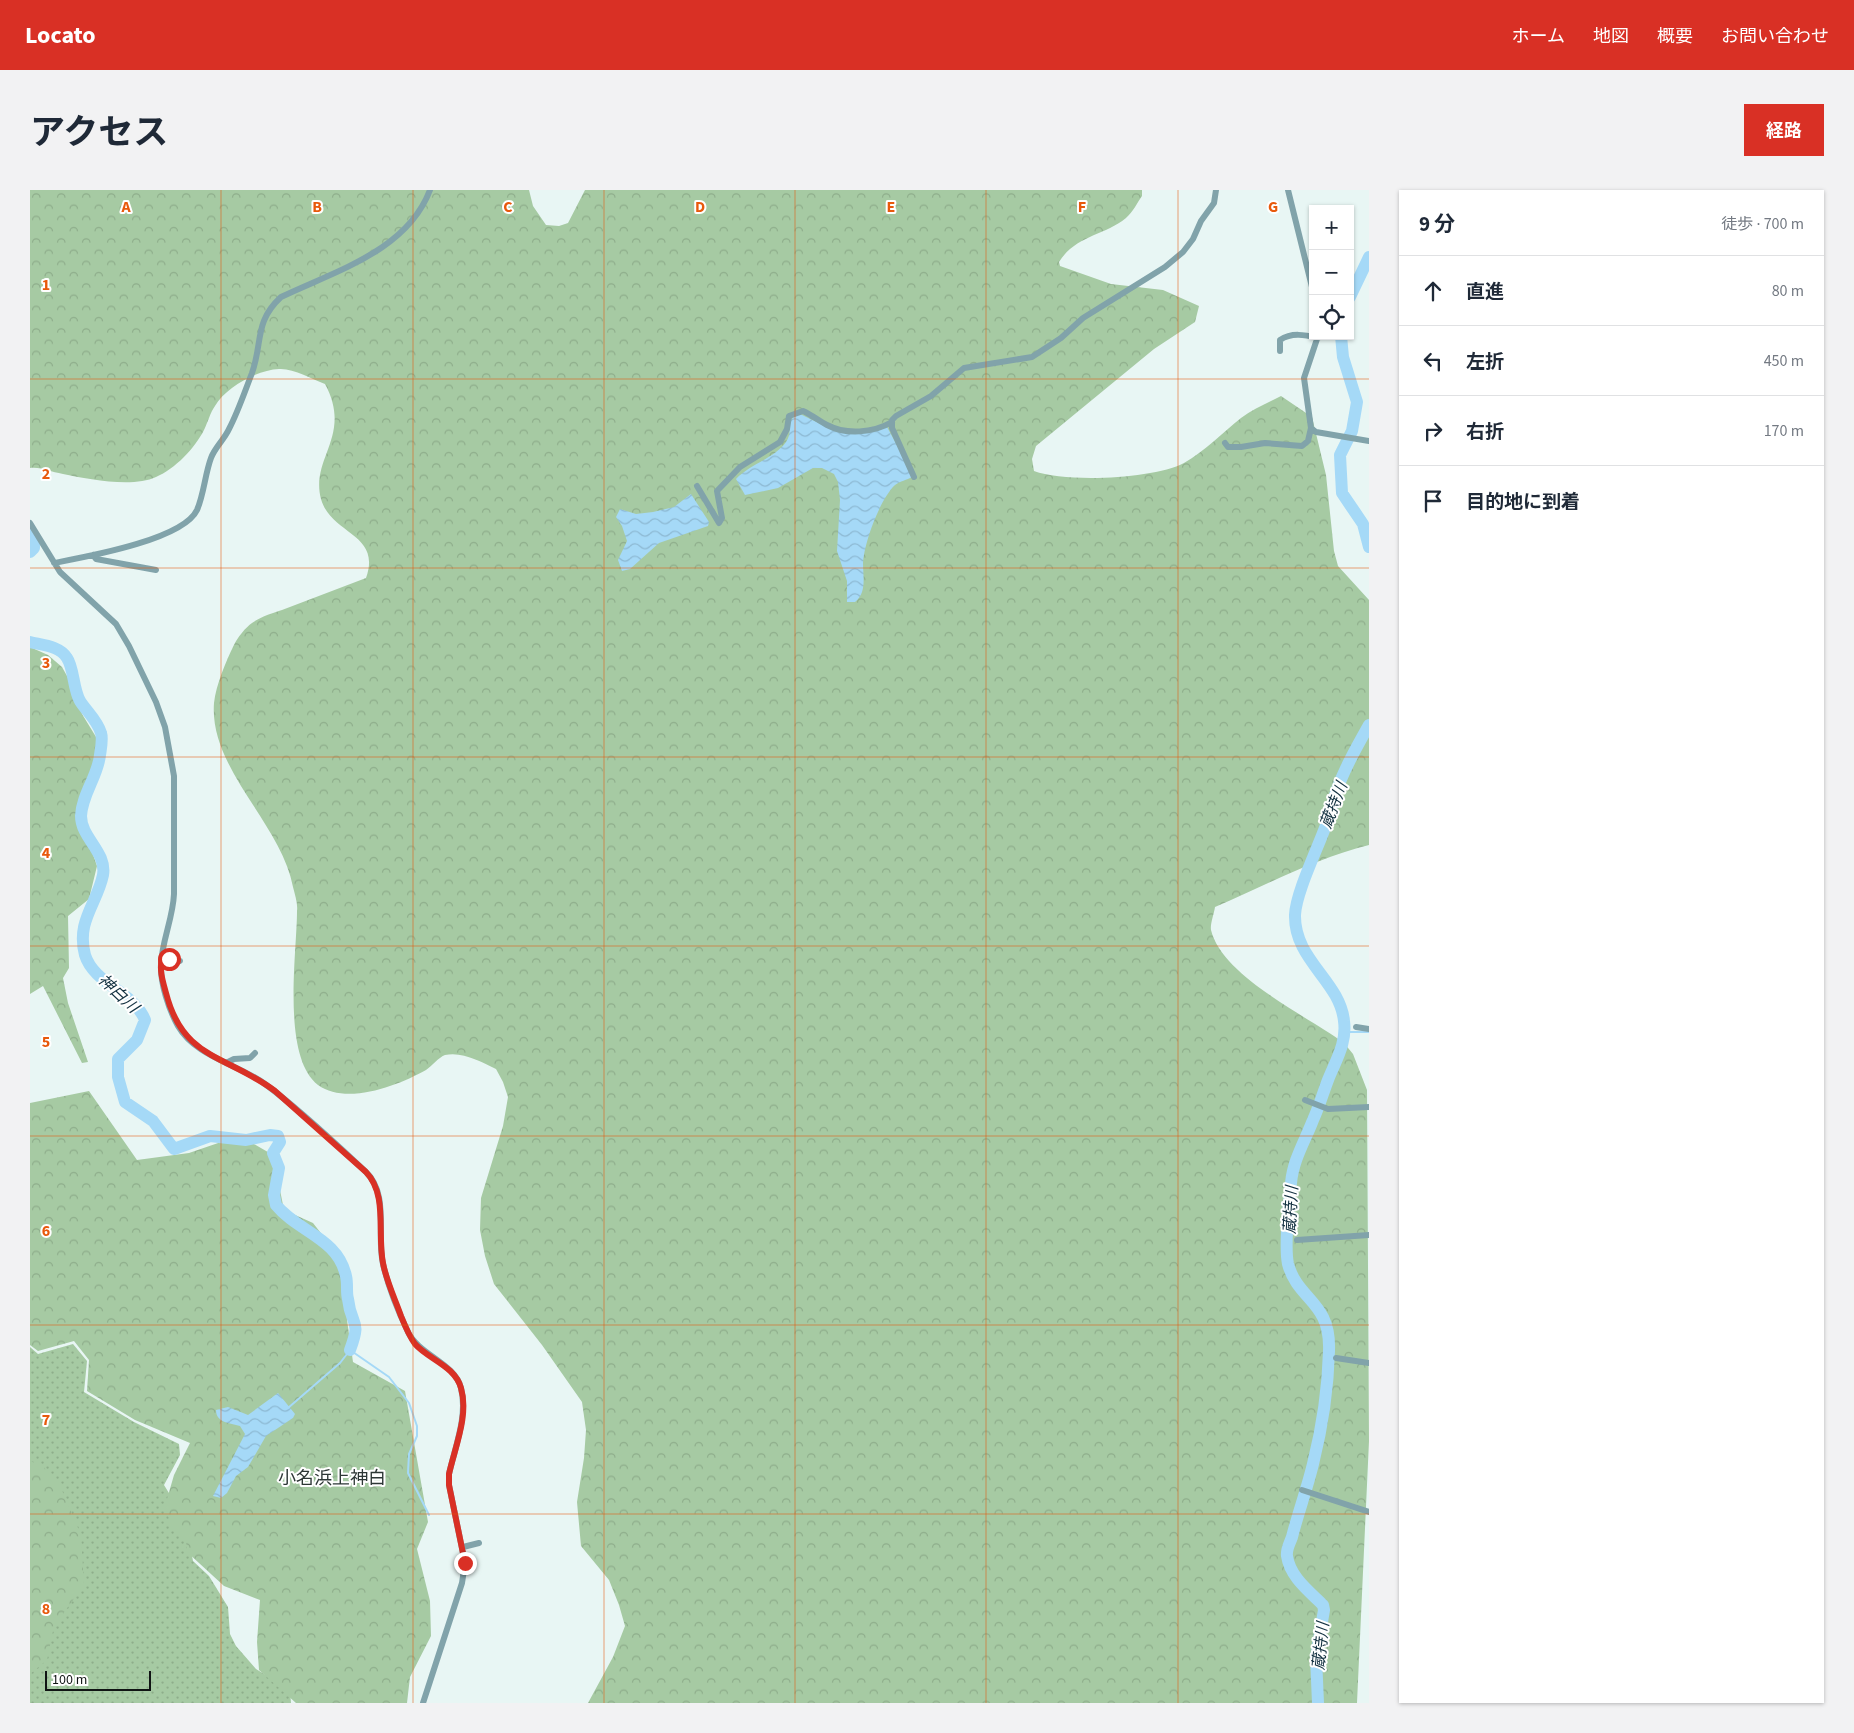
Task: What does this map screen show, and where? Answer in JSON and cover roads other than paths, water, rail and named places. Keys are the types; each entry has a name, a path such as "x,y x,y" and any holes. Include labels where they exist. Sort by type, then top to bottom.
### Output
{"street":[{"path":"54,563 137,544 191,519 197,509 211,457 230,428 253,371 264,318 271,306 281,297 376,252 394,241 417,216 430,190"},
{"path":"914,477 892,428 892,422 896,416 931,396 964,368 1032,357 1061,338 1090,314 1165,267 1187,247 1214,203 1216,190"},
{"path":"1288,190 1309,275"},
{"path":"1280,351 1280,340 1290,336 1309,335"},
{"path":"1226,443 1228,447 1242,447 1265,443 1302,446 1308,441 1311,428 1304,378 1317,340"},
{"path":"697,486 720,523 722,518 717,491 740,467 780,442 787,429 789,416 803,411 833,428 857,432 873,429 892,422"},
{"path":"1311,428 1316,432 1369,441"},
{"path":"30,523 54,563 69,582 116,624 129,646 156,702 165,727 174,776 174,894 173,908 162,959 162,978 177,1025 196,1045 263,1082 275,1091 366,1172 376,1185 380,1201 380,1245 383,1266 408,1332 416,1345 444,1367 461,1386 464,1406 449,1474 449,1485 465,1563 462,1583 423,1703"},
{"path":"93,555 96,559 156,570"},
{"path":"162,959 180,961"},
{"path":"1356,1028 1369,1028"},
{"path":"226,1063 234,1059 250,1058 255,1053"},
{"path":"1304,1100 1328,1109 1369,1107"},
{"path":"1297,1240 1369,1235"},
{"path":"1336,1358 1369,1363"},
{"path":"1302,1490 1369,1512"},
{"path":"463,1547 479,1543"}],"water":[{"path":"800,414 837,432 887,427 912,473 912,477 895,485 884,500 879,511 864,554 863,589 855,602 847,602 847,581 837,551 840,500 838,482 834,474 822,468 813,468 778,488 745,495 736,479 781,448 788,437 791,420"},
{"path":"691,494 709,522 708,526 659,543 630,569 622,571 618,560 627,541 622,526 616,517 620,509 636,514 653,512 674,507"},
{"path":"278,1393 295,1414 293,1418 266,1436 248,1467 236,1476 227,1493 221,1498 213,1496 245,1434 240,1426 218,1418 216,1410 228,1407 248,1415"}],"waterway":[{"name":"蔵持川","path":"1351,295 1369,257"},
{"name":"蔵持川","path":"1341,340 1343,357 1357,402 1352,431 1340,455 1342,493 1363,524 1369,547"},
{"name":"神白川","path":"30,534 34,541 34,548 30,552"},
{"name":"神白川","path":"30,642 55,648 64,654 71,667 80,701 97,724 102,735 99,763 84,800 81,816 85,831 101,859 103,875 85,922 83,943 85,955 90,965 105,981 132,1002 140,1010 145,1020 137,1040 118,1059 118,1077 125,1102 153,1121 174,1149 210,1136 246,1140 270,1135 278,1136 280,1142 273,1153 279,1168 274,1195 276,1205 295,1222 326,1244 342,1263 347,1279 349,1308 355,1323 355,1332 350,1350"},
{"name":"蔵持川","path":"1318,1703 1316,1657 1324,1610 1323,1605 1296,1577 1289,1564 1287,1553 1311,1473 1319,1436 1327,1380 1328,1334 1320,1311 1299,1286 1288,1264 1287,1235 1294,1166 1340,1051 1345,1029 1341,1007 1335,994 1302,945 1297,931 1295,915 1299,894 1327,822 1337,789 1369,725"},
{"path":"1345,1032 1369,1032"},
{"path":"288,1408 340,1363 350,1350 389,1377 409,1403 417,1426 417,1436 409,1454 408,1473 429,1515"}],"district":[{"name":"小名浜上神白","path":"332,1478"}]}
